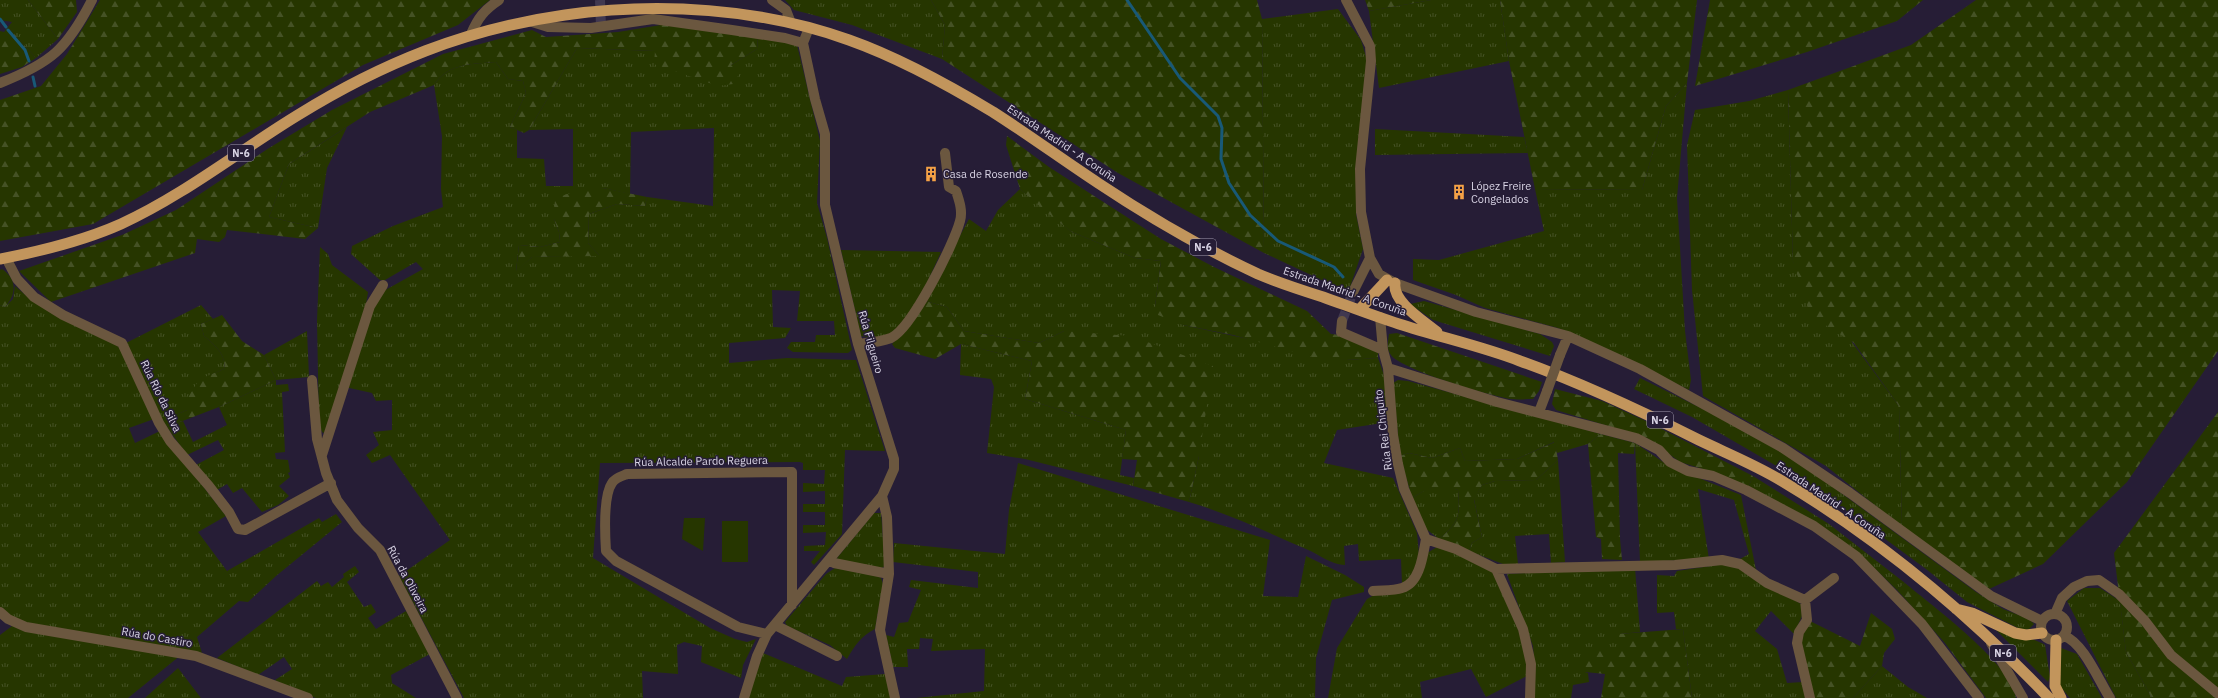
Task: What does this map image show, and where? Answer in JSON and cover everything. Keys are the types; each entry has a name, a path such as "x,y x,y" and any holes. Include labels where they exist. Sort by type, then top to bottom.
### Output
{"highway":[{"name":"Estrada Madrid - A Coruña","path":"3,258 86,239 125,222 178,193 299,114 356,82 409,56 472,34 529,21 573,14 638,9 697,11 791,23 848,40 890,57 985,108 1104,187 1206,249 1268,278 1380,317 1521,361 1592,390 1777,478 1894,558 1956,609 2049,698"},
{"path":"1359,310 1391,281 1397,297 1415,315 1444,337"},
{"path":"1956,609 1972,613 2015,633 2026,635 2042,633"},
{"path":"2060,638 2055,686 2062,698"}],"street":[{"path":"0,84 30,72 47,61 68,41 80,24 92,0"},
{"path":"472,34 477,18 487,8 499,0"},
{"path":"772,0 786,10 791,23"},
{"path":"1346,0 1370,46 1371,61 1360,169 1362,212 1370,258 1379,274 1391,281 1476,312 1568,336 1640,369 1783,448 1850,493 1991,596 2042,621"},
{"path":"529,21 548,27 591,28 653,19 755,33 803,43 809,28"},
{"name":"Rúa Filgueiro","path":"744,698 757,656 767,634 882,496 894,470 894,459 858,344 825,205 825,134 815,99 803,43"},
{"path":"858,344 891,338 899,332 914,316 934,278 960,220 961,205 956,191 949,187 945,153"},
{"name":"Rúa Río da Silva","path":"3,258 17,279 34,296 63,315 122,343 160,424 170,441 213,491 229,512 238,529 245,530 331,483"},
{"path":"1353,292 1370,258"},
{"path":"322,455 370,306 383,285"},
{"name":"Rúa Rei Chiquito","path":"1380,317 1388,368 1393,435 1404,489 1426,539"},
{"path":"1342,321 1341,332 1384,350"},
{"path":"1539,412 1568,336"},
{"path":"1388,368 1497,402 1636,438 1659,450 1676,465 1688,471 1713,476 1746,490 1814,526 1856,556 1922,624 1979,698"},
{"name":"Rúa da Oliveira","path":"312,380 317,439 331,483 342,505 358,528 380,550 457,698"},
{"name":"Rúa Alcalde Pardo Reguera","path":"767,634 738,627 616,561 606,551 608,495 611,483 617,478 627,474 792,472 792,605"},
{"path":"882,496 887,517 889,574 880,630 895,698"},
{"path":"1373,591 1403,588 1413,580 1421,561 1426,539 1456,549 1496,569 1675,565 1722,560 1740,564 1767,583 1804,600"},
{"path":"830,560 834,563 889,574"},
{"path":"1496,569 1524,629 1531,664 1530,698"},
{"path":"1804,600 1834,578"},
{"path":"2055,614 2062,598 2074,587 2087,580 2099,580 2119,594 2145,621 2171,655 2218,694"},
{"path":"1804,600 1806,620 1796,643 1810,698"},
{"name":"Rúa do Castiro","path":"0,612 8,619 26,627 196,656 308,698"},
{"path":"2060,638 2066,624 2062,617 2055,614 2047,616 2042,621 2042,633 2048,639 2071,638 2078,645 2110,698"},
{"path":"775,625 837,656"},
{"path":"1990,641 2023,698"}],"green space":[{"path":"0,0 28,0 58,39 36,58 8,27 12,22 0,20"},
{"path":"28,0 76,0 77,12 58,39"},
{"path":"100,0 490,0 458,25 363,65 93,224 0,241 0,100 41,86 67,54"},
{"path":"785,0 931,0 945,25 942,59 852,25 794,10"},
{"path":"931,0 1257,0 1262,19 1264,253 1118,173 942,59 945,25"},
{"path":"1365,0 1431,0 1369,11"},
{"path":"1431,0 1500,0 1509,61 1379,88 1369,11"},
{"path":"1500,0 1697,0 1687,83 1666,106 1642,190 1535,189 1509,61"},
{"path":"1710,0 1923,0 1897,21 1807,52 1695,86"},
{"path":"1976,0 2218,0 2218,351 2127,482 2043,564 1989,589 1902,527 1899,406 1854,343 1811,316 1793,262 1788,90 1911,45"},
{"path":"1338,9 1361,40 1367,60 1357,168 1356,214 1363,249 1349,290 1326,282 1264,253 1262,19"},
{"path":"667,24 758,37 757,49 731,65 739,74 733,84 718,86 654,64 655,51 577,48 529,130 524,133 510,127 526,93 523,81 508,79 496,62 462,66 446,72 434,85 370,112 289,164 269,217 318,228 305,239 227,230 225,237 219,242 197,239 195,253 51,302 19,271 122,235 176,210 269,148 332,110 443,54 532,30 546,37 618,32"},
{"path":"8,27 36,58 22,67 0,74 0,31 4,32"},
{"path":"758,37 797,45 820,141 817,203 827,238 852,350 848,353 793,352 787,348 791,342 815,342 816,335 835,335 834,321 797,321 800,291 772,290 773,327 791,328 785,338 729,343 729,363 787,358 856,360 885,451 845,450 842,534 814,565 811,562 820,551 804,551 804,546 825,545 826,532 803,533 803,525 825,525 825,512 803,512 803,504 825,504 825,491 803,492 803,483 824,484 825,470 803,470 803,463 800,462 600,463 593,558 710,628 735,639 747,642 756,639 743,665 741,678 701,662 702,646 684,642 677,645 678,674 642,671 643,698 464,698 399,576 450,540 390,455 372,463 366,455 379,445 373,432 392,430 392,400 376,401 372,393 345,387 371,307 380,293 423,269 416,262 385,280 380,280 351,254 352,246 393,226 443,207 441,189 442,136 434,85 446,72 470,64 496,62 508,79 523,81 526,93 510,127 517,130 517,158 544,159 546,186 573,186 573,129 529,130 577,48 655,51 731,65 757,49","holes":["714,128 713,206 647,197 645,206 617,204 589,214 588,243 599,255 532,257 516,271 519,245 540,247 560,242 559,232 554,219 603,188 630,194 631,132"]},
{"path":"1687,83 1677,198 1685,331 1691,380 1689,390 1598,345 1558,328 1485,308 1456,295 1413,280 1413,259 1439,260 1544,231 1535,189 1642,190 1666,106"},
{"path":"1788,90 1793,262 1899,406 1902,527 1826,466 1703,396 1692,290 1687,145 1695,110 1749,101"},
{"path":"347,127 327,168 318,228 269,217 289,164"},
{"path":"1375,129 1524,137 1528,153 1375,155"},
{"path":"1007,136 1049,167 1161,239 1214,267 1307,311 1331,334 1340,335 1378,350 1378,358 1346,360 1320,359 1233,335 1183,325 1158,315 1155,306 1161,261 1135,258 1072,232 1045,211 1020,189 1006,145"},
{"path":"603,188 647,197 645,206 617,204 589,214 588,243 600,256 532,257 516,272 519,245 540,247 560,242 559,232 554,219 555,198 577,191"},
{"path":"1020,189 1072,232 1135,258 1161,261 1155,306 1183,325 1346,360 1378,358 1384,375 1389,422 1337,430 1324,463 1393,478 1417,533 1419,555 1412,578 1402,584 1401,559 1359,561 1358,544 1344,546 1345,565 1340,565 1248,524 1189,502 1199,456 1064,331 1039,343 964,331 947,307 925,301 969,219 986,231 998,210"},
{"path":"320,247 328,254 332,265 368,292 366,305 326,431 323,433 319,427 317,321"},
{"path":"841,250 941,252 917,302 908,315 899,327 890,335 877,339 861,336"},
{"path":"2,269 10,277 14,287 12,297 5,307 0,305 0,270"},
{"path":"15,286 30,299 117,345 123,353 154,419 129,428 135,443 160,431 226,516 198,532 227,571 319,518 322,522 336,514 342,522 276,576 248,602 239,601 197,637 202,653 30,624 14,618 0,608 0,305 5,307 13,299"},
{"path":"925,301 947,307 964,331 1039,343 1064,331 1131,336 1213,366 1199,456 1189,502 1133,486 1137,460 1122,459 1126,430 1025,399 1032,361 961,344 935,359 895,348 892,344 912,323"},
{"path":"1424,301 1540,334 1552,342 1554,346 1550,356 1433,320 1410,304"},
{"path":"201,305 213,319 201,324 204,336 219,350 224,359 224,369 198,383 195,387 187,410 162,421 126,343"},
{"path":"222,315 242,341 264,355 276,380 219,407 167,427 162,421 187,410 185,401 200,379 224,369 224,359 222,355 216,346 204,336 201,324"},
{"path":"307,331 309,377 276,380 264,355"},
{"path":"1397,333 1542,382 1539,391 1533,399 1511,399 1467,388 1428,375 1398,361 1389,353 1389,334"},
{"path":"961,344 1032,361 1025,399 1126,430 1120,475 1134,478 1133,486 1025,459 987,453 994,387 991,379 960,375"},
{"path":"1640,378 1727,421 1800,463 1976,592 2003,609 2029,619 2034,624 2029,629 2022,630 1967,602 1926,569 1820,491 1692,417 1634,389"},
{"path":"276,380 276,385 288,384 289,391 282,392 285,452 275,453 276,459 288,460 290,472 288,473 290,477 279,486 289,496 278,505 262,512 242,488 233,493 227,484 217,490 194,466 224,450 218,440 187,455 167,427 183,421 193,442 227,425 219,407"},
{"path":"1398,380 1408,381 1601,434 1588,444 1557,453 1554,442 1517,459 1465,461 1460,448 1432,458 1409,453 1400,456 1393,383"},
{"path":"1555,389 1602,401 1648,422 1753,476 1748,488 1719,474 1680,462 1647,438 1556,410 1552,404"},
{"path":"2218,412 2218,698 2152,698 2126,652 2114,553"},
{"path":"1601,434 1635,443 1634,454 1618,453 1620,539 1622,560 1602,559 1601,539 1596,537 1588,444"},
{"path":"1555,442 1558,460 1536,480 1495,481 1482,485 1474,500 1482,537 1472,543 1469,551 1439,539 1451,528 1457,518 1459,506 1458,490 1439,487 1424,491 1412,498 1400,456 1409,453 1432,458 1460,448 1465,461 1517,459"},
{"path":"1635,443 1669,466 1741,495 1756,570 1740,559 1749,554 1734,500 1698,489 1709,559 1640,562"},
{"path":"1558,460 1565,562 1551,563 1549,534 1515,536 1518,564 1503,564 1469,551 1472,543 1482,537 1474,499 1482,485 1495,481 1536,480"},
{"path":"1018,463 1270,540 1263,596 1298,597 1306,556 1345,575 1364,587 1364,592 1332,600 1316,658 1315,698 916,698 984,691 985,649 931,651 933,639 920,638 919,649 907,649 908,667 893,667 886,635 894,637 899,623 908,622 921,590 909,587 911,580 978,588 978,572 893,562 894,543 1005,554 1009,510"},
{"path":"1753,476 1829,524 1905,583 1897,590 1861,555 1748,488"},
{"path":"1443,485 1458,490 1459,506 1455,523 1439,539 1426,529 1412,498 1427,489"},
{"path":"874,513 881,513 885,566 880,569 838,561 837,558"},
{"path":"684,518 705,518 703,551 682,539"},
{"path":"722,521 748,521 748,562 722,562"},
{"path":"1437,547 1451,551 1491,570 1500,584 1523,640 1529,675 1486,697 1471,669 1420,682 1422,698 1328,698 1337,648 1367,599 1376,594 1401,592 1427,553"},
{"path":"1724,564 1742,569 1801,604 1802,616 1794,634 1771,611 1755,631 1777,649 1787,683 1803,682 1807,698 1692,698 1683,629 1676,629 1674,612 1657,613 1657,575 1674,576 1677,571"},
{"path":"355,566 359,572 347,582 364,607 371,604 376,612 368,618 376,629 406,611 430,654 391,675 392,683 416,698 316,698 290,689 275,680 292,669 284,657 258,675 217,658 317,581 321,586 328,582 332,587 344,577 343,574"},
{"path":"835,568 877,576 881,578 883,584 875,629 859,641 847,659 830,645 787,626 785,622 826,574"},
{"path":"1635,568 1640,632 1620,634 1620,648 1585,672 1588,673 1589,682 1573,685 1571,698 1533,698 1535,670 1533,646 1507,574"},
{"path":"1905,583 1951,620 1986,653 2001,669 2011,684 2016,698 1986,698 1945,643 1897,590"},
{"path":"2084,588 2100,588 2120,601 2126,652 2152,698 2116,698 2067,601"},
{"path":"1871,613 1892,629 1895,639 1884,653 1882,666 1853,698 1813,698 1801,647 1802,633 1810,621 1860,646"},
{"path":"12,626 181,655 128,698 0,698 0,635"},
{"path":"1683,629 1692,698 1601,698 1605,674 1585,672 1583,651 1620,648 1619,634"},
{"path":"1996,630 2028,638 2045,645 2050,677 2048,682"},
{"path":"2061,648 2077,654 2102,698 2070,698 2059,685"},
{"path":"763,653 842,686 846,677 885,674 891,698 748,698"},
{"path":"1882,666 1908,687 1927,698 1853,698"},
{"path":"178,668 201,698 145,698"}],"waterway":[{"path":"1127,0 1180,78 1218,116 1222,128 1221,159 1229,183 1250,215 1278,241 1334,267 1343,277"},
{"path":"0,19 6,27"},
{"path":"8,30 25,50 29,61"},
{"path":"33,77 35,86"}],"tunnel":[{"path":"600,0 601,27"},
{"path":"1342,321 1353,292"}],"place":[{"name":"Casa de Rosende","path":"931,174"},
{"name":"López Freire Congelados","path":"1459,192"}]}
